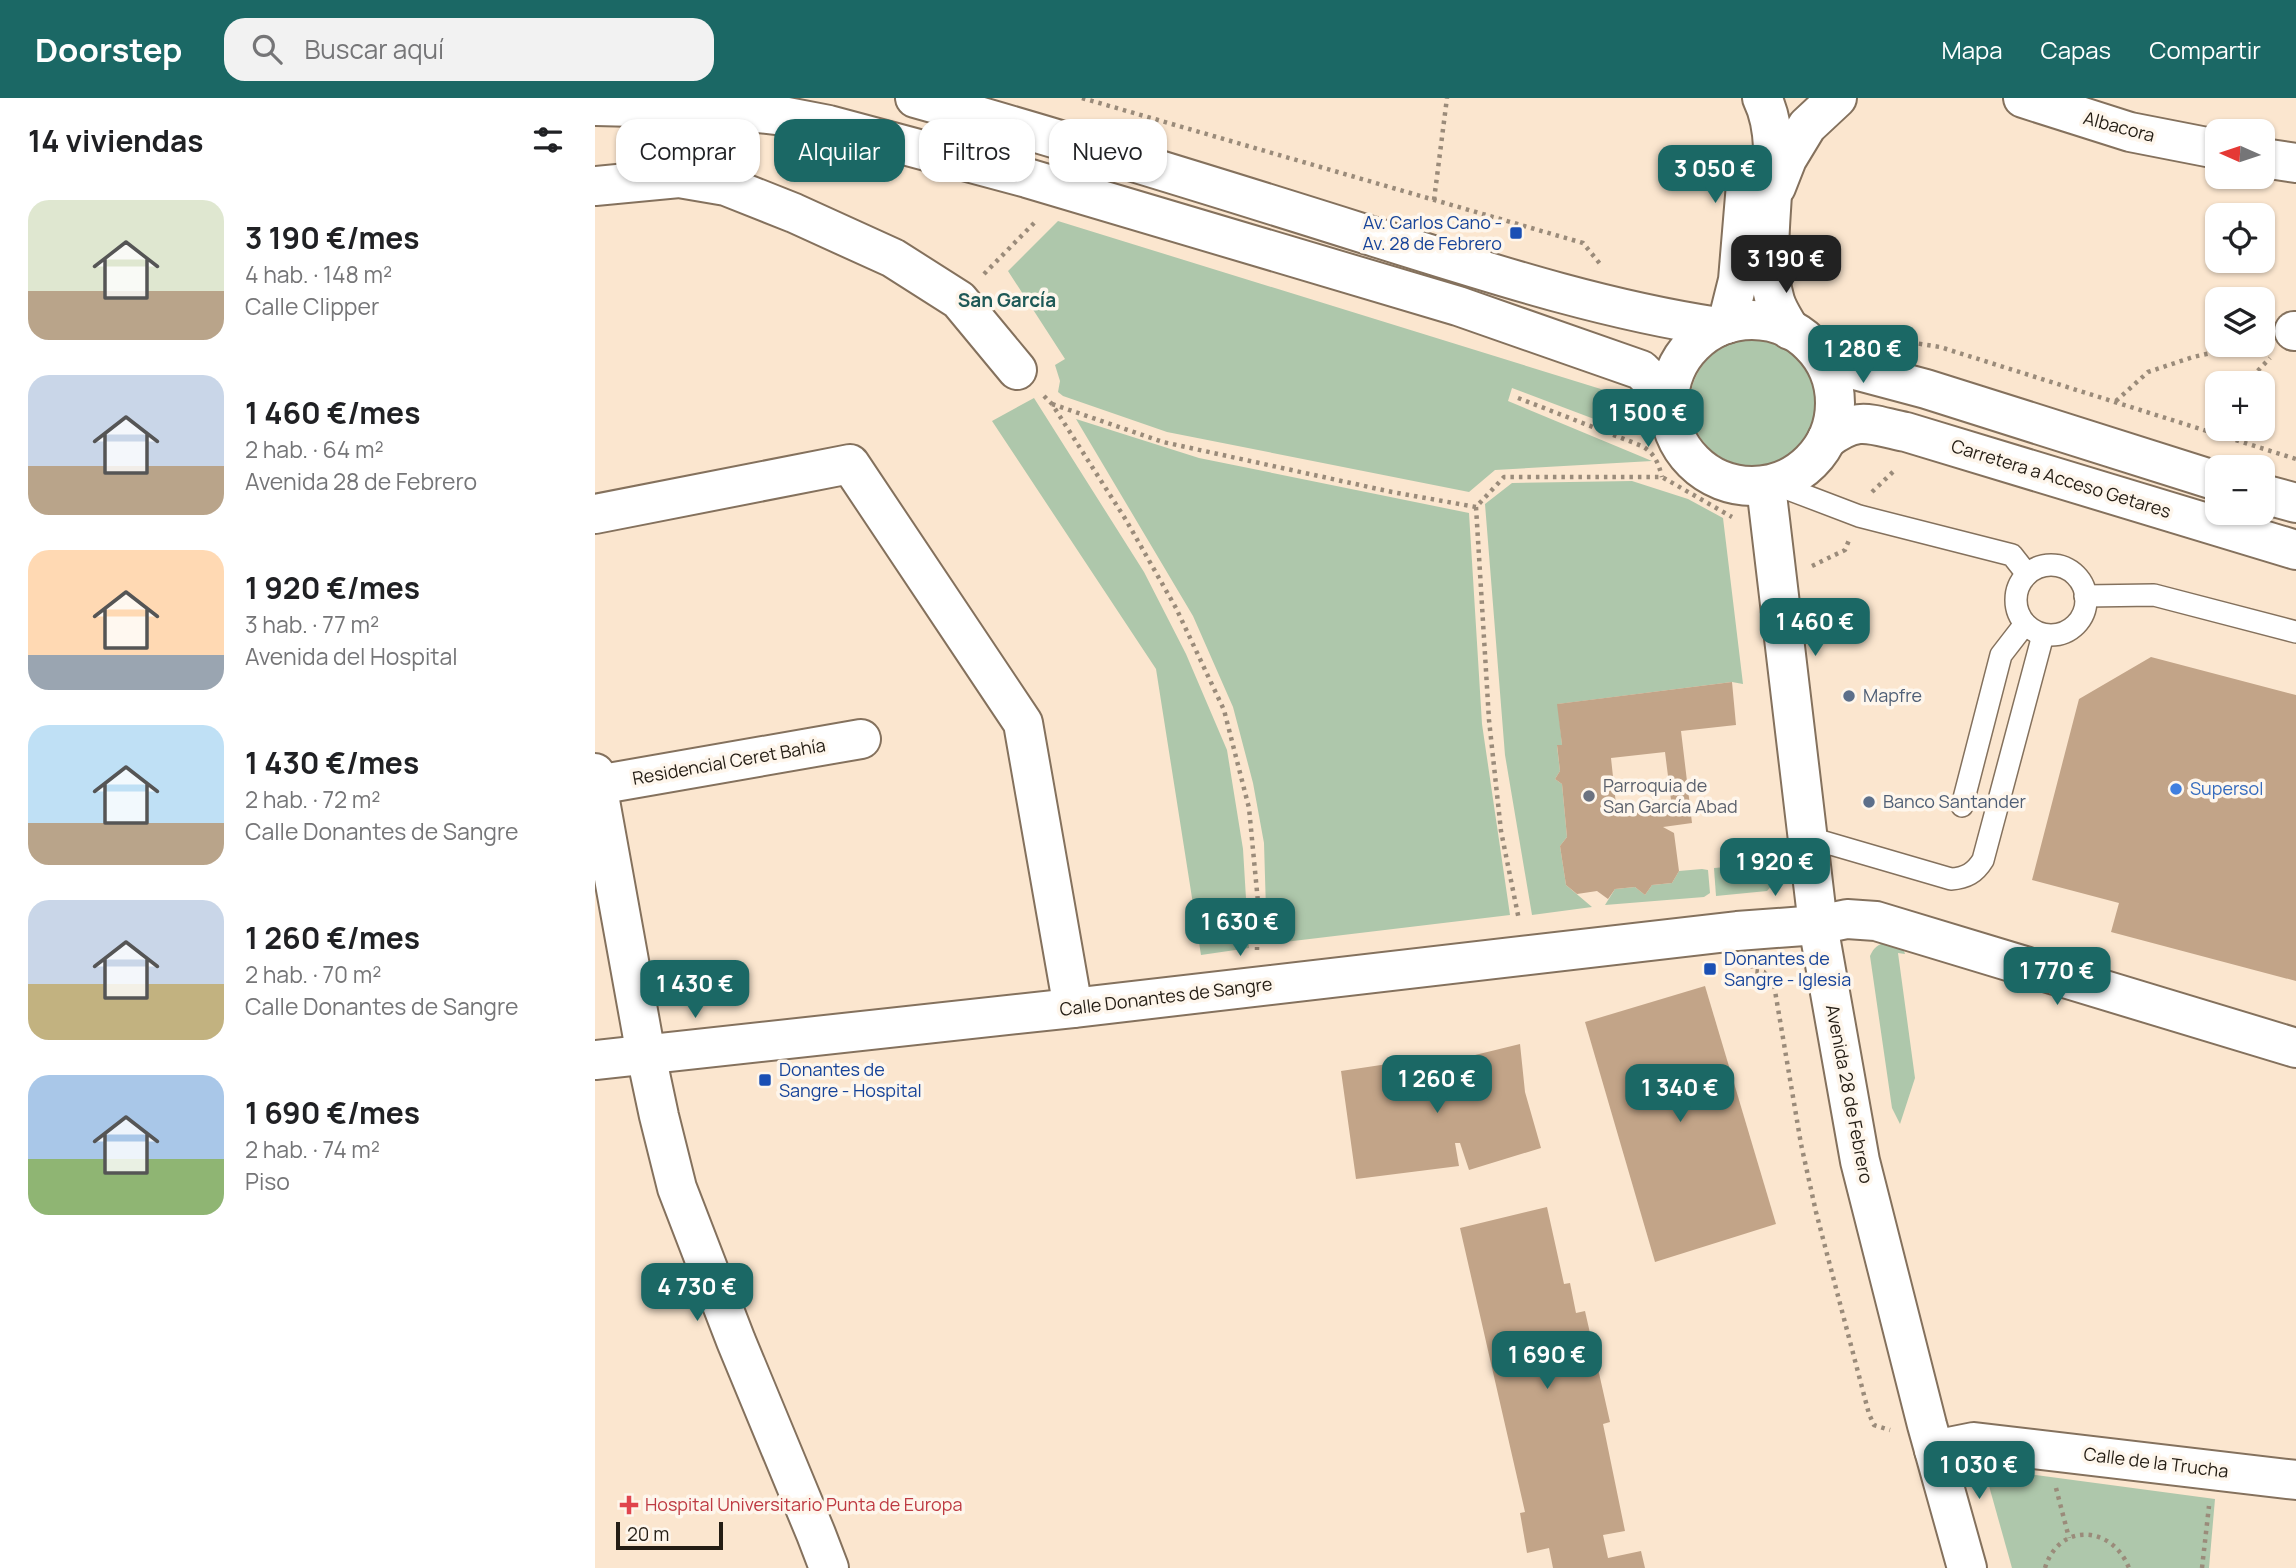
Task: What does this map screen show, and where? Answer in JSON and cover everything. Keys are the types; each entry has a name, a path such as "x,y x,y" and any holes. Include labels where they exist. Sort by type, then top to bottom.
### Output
{"street":[{"path":"915,98 1051,135 1511,279 1650,316 1722,326"},
{"path":"1722,326 1733,305 1739,273 1753,98"},
{"path":"1762,98 1771,124 1770,263 1776,302 1801,337 1824,361 1832,380 1834,420 1817,456 1803,470 1770,485 1745,487 1726,483 1700,468 1680,446 1672,428 1668,408 1669,387 1676,368 1686,351 1701,337 1737,321 1758,320 1777,324 1801,337 1833,361 1851,369 1926,389 2205,477"},
{"path":"1770,206 1787,159 1807,126 1837,98"},
{"name":"Albacora","path":"2023,98 2130,132 2205,147"},
{"path":"595,106 718,109 777,115 829,125 1067,190 1458,306 1641,370 1656,385 1668,408"},
{"path":"2275,160 2296,163"},
{"path":"595,186 679,178 726,186 794,213 893,258 959,300 1017,369"},
{"name":"Carretera a Acceso Getares","path":"1827,439 1849,424 1861,423 1906,432 2296,550"},
{"path":"595,514 850,464 1023,723 1073,1008"},
{"name":"Avenida 28 de Febrero","path":"1770,485 1818,925 1860,1161 1967,1568"},
{"path":"2275,497 2296,503"},
{"name":"Residencial Ceret Bahía","path":"596,779 861,739"},
{"path":"596,779 646,1055 677,1188 829,1568"},
{"name":"Calle Donantes de Sangre","path":"595,1060 1737,931 1818,925 1847,919 1876,921 2296,1048"},
{"name":"Calle de la Trucha","path":"1934,1450 1974,1442 2296,1480"}],"lane":[{"path":"1770,485 1859,516 2012,555 2027,575"},
{"path":"2047,565 2068,570 2077,577 2085,596 2085,608 2081,618 2065,633 2043,635 2033,631 2019,615 2016,604 2020,583 2037,568 2047,565"},
{"path":"2085,596 2154,595 2296,632"},
{"path":"1962,806 2001,655 2025,624"},
{"path":"1807,837 1951,879 1961,878 1978,869 1983,860 2043,635"}],"path":[{"path":"1082,98 1583,243 1609,276"},
{"path":"1434,200 1447,98"},
{"path":"959,300 1067,190"},
{"path":"1899,340 1940,347 2205,430"},
{"path":"2115,402 2148,372 2205,354"},
{"path":"1017,369 1052,404 1126,520 1176,608 1224,710 1249,808 1258,902 1256,986"},
{"path":"1518,398 1642,446 1652,452 1663,477"},
{"path":"1052,404 1163,442 1392,492 1476,507"},
{"path":"2239,441 2296,459"},
{"path":"1526,956 1501,831 1489,720 1476,507 1504,477 1663,477 1740,521"},
{"path":"2045,1450 2069,1538"},
{"path":"2202,1568 2213,1470"},
{"path":"2045,1568 2047,1559 2056,1546 2069,1538 2084,1534 2099,1536 2113,1543 2123,1554 2129,1568"}],"green space":[{"path":"1058,221 1604,390 1627,407 1634,417 1639,433 1610,425 1512,388 1508,401 1652,461 1495,470 1469,492 1167,432 1063,396 1058,392 1060,381 1055,365 1065,359 1008,271"},
{"path":"1753,340 1777,344 1798,358 1812,379 1816,403 1812,427 1798,448 1777,462 1753,466 1729,462 1708,448 1694,427 1690,403 1694,379 1708,358 1729,344"},
{"path":"1034,398 1144,572 1186,654 1227,750 1243,849 1249,948 1201,955 1156,669 992,421"},
{"path":"1076,419 1199,458 1469,513 1482,724 1510,915 1267,944 1264,843 1253,783 1233,707 1193,616"},
{"path":"1632,481 1688,499 1723,518 1743,684 1732,682 1558,704 1562,745 1557,746 1560,771 1555,779 1562,784 1567,837 1560,846 1566,885 1592,907 1532,915 1505,755 1485,504 1512,483"},
{"path":"1775,863 1774,883 1767,891 1716,896 1714,868"},
{"path":"1708,870 1710,893 1704,897 1605,905 1615,889 1635,887 1645,895 1652,885 1672,883 1679,871"},
{"path":"1888,942 1903,948 1905,954 1898,953 1915,1078 1900,1124 1892,1108 1870,956 1877,946"},
{"path":"1984,1468 2215,1499 2209,1568 2012,1568"}],"building":[{"name":"Supersol","path":"2151,657 2296,695 2296,981 2111,932 2119,903 2032,880 2079,699"},
{"name":"Parroquia de San García Abad","path":"1732,682 1736,725 1681,731 1692,823 1663,827 1674,833 1679,871 1672,883 1652,885 1645,895 1635,887 1615,889 1608,899 1597,891 1577,894 1566,885 1560,846 1567,837 1562,784 1555,779 1560,771 1557,745 1562,745 1557,704","holes":["1665,752 1672,808 1617,814 1611,758"]},
{"path":"1705,986 1776,1224 1655,1262 1585,1022"},
{"path":"1520,1044 1525,1092 1541,1148 1469,1170 1460,1143 1455,1143 1459,1166 1356,1179 1341,1071 1441,1056 1447,1095 1480,1084 1475,1055"},
{"path":"1547,1207 1564,1284 1570,1283 1576,1313 1585,1311 1610,1422 1603,1424 1625,1531 1603,1535 1608,1558 1641,1551 1645,1568 1553,1568 1549,1548 1527,1553 1520,1513 1525,1512 1460,1228"}],"place":[{"name":"Av. Carlos Cano - Av. 28 de Febrero","path":"1516,233"},
{"name":"Mapfre","path":"1849,696"},
{"name":"Supersol","path":"2176,789"},
{"name":"Parroquia de San García Abad","path":"1589,796"},
{"name":"Banco Santander","path":"1869,802"},
{"name":"Donantes de Sangre - Iglesia","path":"1710,969"},
{"name":"Donantes de Sangre - Hospital","path":"765,1080"},
{"name":"Hospital Universitario Punta de Europa","path":"629,1505"}],"district":[{"name":"San García","path":"1007,300"}]}
